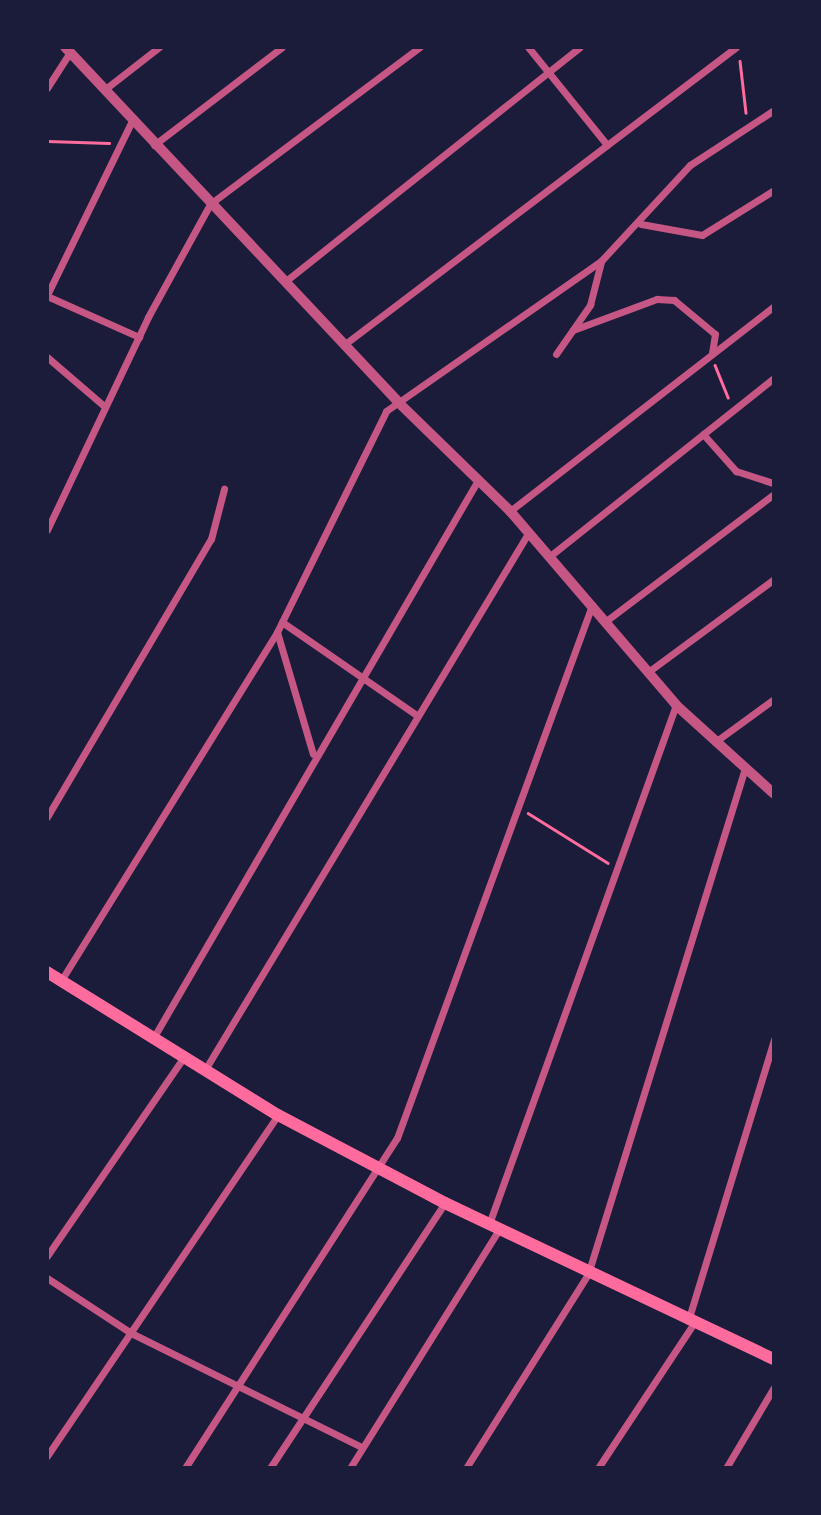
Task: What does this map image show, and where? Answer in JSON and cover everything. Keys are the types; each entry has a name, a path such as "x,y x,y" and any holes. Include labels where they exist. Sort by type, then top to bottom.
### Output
{"main road":[{"path":"47,972 155,1035 278,1115 444,1203 774,1359"}],"street":[{"path":"104,90 159,47"},
{"path":"153,145 282,47"},
{"path":"47,530 104,406 210,204 420,47"},
{"path":"528,47 547,75 607,145"},
{"path":"287,280 580,47"},
{"path":"345,344 737,47"},
{"path":"47,88 68,50 153,145 287,280 399,403 510,511 593,604 676,705 774,794"},
{"path":"62,979 277,632 386,411 601,261 641,224 690,165 774,110"},
{"path":"132,121 47,295 139,337"},
{"path":"641,224 702,235 774,190"},
{"path":"556,354 594,294 601,261"},
{"path":"573,330 657,299 674,300 715,334 712,355"},
{"path":"510,511 773,309"},
{"path":"47,357 104,406"},
{"path":"550,556 774,378"},
{"path":"703,434 736,471 774,484"},
{"path":"155,1035 313,754 478,480"},
{"path":"47,817 211,539 224,489"},
{"path":"607,621 774,494"},
{"path":"206,1068 415,714 529,532"},
{"path":"648,672 774,579"},
{"path":"185,1468 378,1166 415,1098 593,604"},
{"path":"282,622 363,673 415,714"},
{"path":"277,632 313,754"},
{"path":"715,743 774,699"},
{"path":"350,1468 494,1227 676,705"},
{"path":"466,1468 588,1273 745,768"},
{"path":"598,1468 691,1322 774,1039"},
{"path":"47,1256 185,1054"},
{"path":"47,1456 278,1115"},
{"path":"270,1468 444,1203"},
{"path":"47,1278 131,1333 362,1447"},
{"path":"726,1468 774,1387"}],"path":[{"path":"737,47 747,126"},
{"path":"47,141 122,143"},
{"path":"712,355 733,411"},
{"path":"518,807 617,869"}]}
